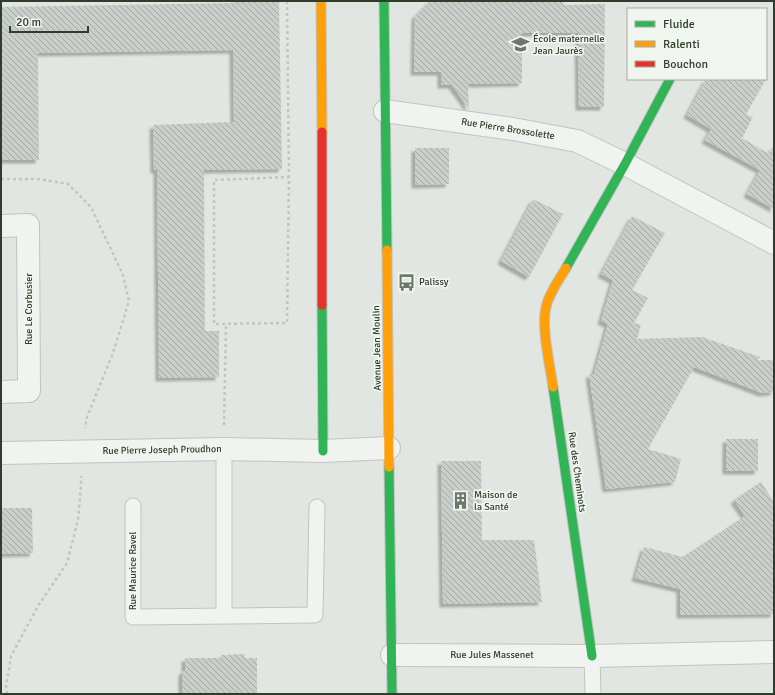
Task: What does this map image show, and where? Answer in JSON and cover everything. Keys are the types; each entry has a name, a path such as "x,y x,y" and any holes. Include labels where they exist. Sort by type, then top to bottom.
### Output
{"street":[{"path":"321,1 323,451"},
{"name":"Avenue Jean Moulin","path":"384,1 392,694"},
{"path":"625,164 669,80"},
{"name":"Rue Pierre Brossolette","path":"385,111 513,128 576,141 625,164 774,243"},
{"name":"Rue des Cheminots","path":"592,656 544,322 546,306 552,292 625,164"},
{"name":"Rue Le Corbusier","path":"1,226 28,225 29,392 1,392"},
{"name":"Rue Pierre Joseph Proudhon","path":"1,453 224,449 323,451 389,448"},
{"name":"Rue Jules Massenet","path":"392,655 592,656 774,652"}],"lane":[{"path":"224,449 224,616"},
{"name":"Rue Maurice Ravel","path":"133,506 133,618 315,615 317,507"},
{"path":"592,656 593,694"}],"path":[{"path":"287,1 289,177 288,323 214,324 214,180 289,177"},
{"path":"1,179 39,179 68,184 90,207 123,275 129,301 113,353 87,417 80,451 81,485 78,520 67,563 38,606 11,656 6,687 7,694"},
{"path":"224,426 226,324"}],"building":[{"path":"233,1 279,1 282,169 204,170 205,331 219,331 219,377 159,378 157,170 154,170 153,125 234,122 233,50 38,53 39,160 1,160 1,7 233,3"},
{"path":"430,1 563,1 563,5 605,4 604,107 579,107 578,33 522,33 522,83 468,84 469,109 452,85 441,85 441,72 414,72 415,16"},
{"path":"705,80 765,80 746,114 753,117 742,138 769,154 774,145 774,209 747,194 760,170 705,140 711,129 687,115"},
{"path":"415,148 449,148 449,184 415,185"},
{"path":"533,199 563,214 529,277 501,261"},
{"path":"632,216 665,233 632,290 648,298 634,323 641,325 637,339 702,337 760,357 758,360 774,360 774,392 762,393 694,367 648,449 681,459 675,482 606,489 589,374 594,374 608,324 601,321 613,280 601,274"},
{"path":"726,439 758,439 758,471 726,471"},
{"name":"Maison de la Santé","path":"441,461 481,461 482,540 534,540 542,602 443,604"},
{"path":"761,482 774,502 774,614 680,615 680,589 635,578 644,547 683,557 745,516 734,500"},
{"path":"1,508 32,508 33,553 1,554"},
{"path":"245,654 245,658 257,658 257,694 182,693 182,671 185,671 185,658 220,658 221,655"}],"traffic: fast":[{"path":"384,1 387,250"},
{"path":"566,268 625,164 669,80"},
{"path":"322,305 323,451"},
{"path":"553,387 592,656"},
{"path":"389,467 392,694"}],"traffic: slow":[{"path":"321,1 322,132"},
{"path":"387,250 389,467"},
{"path":"553,387 545,335 545,315 549,297 566,268"}],"traffic: jam":[{"path":"322,132 322,305"}],"place":[{"name":"École maternelle Jean Jaurès","path":"520,45"},
{"name":"Palissy","path":"406,282"},
{"name":"Maison de la Santé","path":"461,501"}]}
